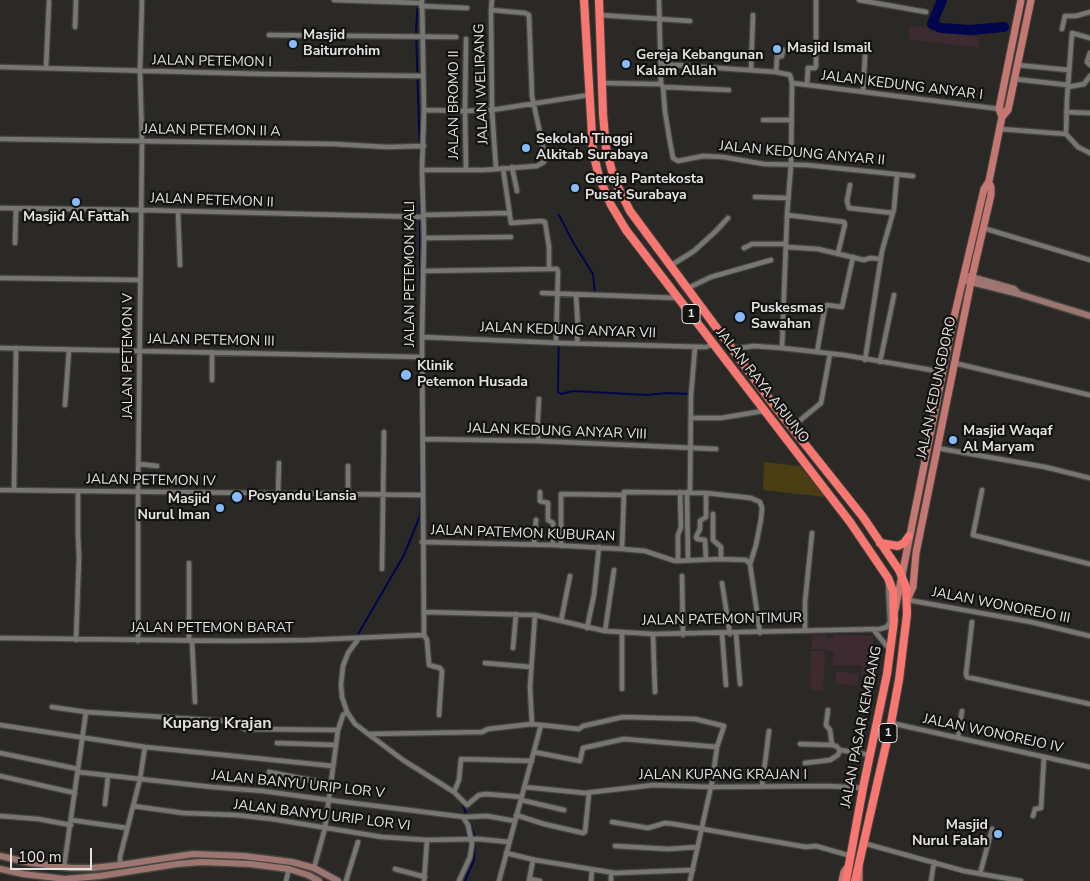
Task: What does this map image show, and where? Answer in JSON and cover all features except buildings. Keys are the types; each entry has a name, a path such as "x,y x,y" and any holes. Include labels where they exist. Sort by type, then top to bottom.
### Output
{"highway":[{"path":"584,1 599,1"},
{"name":"JALAN RAYA ARJUNO","path":"584,1 593,152 599,177 611,205 626,230 845,516 888,578 893,592 894,613"},
{"name":"JALAN RAYA ARJUNO","path":"599,1 606,148 614,178 630,211 686,289 863,517 903,577 908,599"},
{"path":"763,411 770,399"},
{"path":"763,411 774,410 780,412"},
{"path":"880,543 898,546 904,543 909,536"},
{"name":"JALAN PASAR KEMBANG","path":"858,866 891,723 904,643 908,599"},
{"name":"JALAN PASAR KEMBANG","path":"849,865 890,651 894,613"},
{"name":"1","path":"846,881 849,865"},
{"name":"1","path":"855,881 858,866"}],"main road":[{"name":"JALAN KEDUNGDORO","path":"903,577 909,536 942,372 984,189 989,182 1000,129 1000,113 1021,0"},
{"path":"1000,113 1008,110 1031,0"},
{"name":"JALAN KEDUNGDORO","path":"908,599 913,587 916,553 954,363 991,195 989,182"},
{"path":"963,278 1014,289 1019,294 1090,316"},
{"name":"JALAN PASAR KEMBANG","path":"894,613 903,577"},
{"path":"0,856 31,863 92,868 120,866 193,854 244,856 292,862 314,868 338,881"},
{"path":"193,854 193,862"},
{"path":"0,869 23,874 65,878 100,876 193,862 250,864 289,869 320,881"},
{"name":"JALAN PASAR KEMBANG","path":"842,881 844,872 849,865"},
{"name":"JALAN PASAR KEMBANG","path":"858,866 859,881"}],"street":[{"path":"75,27 76,0"},
{"name":"JALAN PETEMON V","path":"138,641 142,141 140,71 142,0"},
{"path":"334,0 420,3 467,8"},
{"name":"JALAN WELIRANG","path":"492,0 492,110 496,168"},
{"path":"660,0 662,86"},
{"path":"807,85 808,68 815,68 816,66 816,0"},
{"path":"858,0 926,12"},
{"path":"898,0 898,6"},
{"path":"46,68 49,2"},
{"name":"JALAN PETEMON KALI","path":"420,3 418,36 419,76 424,110 421,146 424,238 420,357 423,439 421,496 424,635 427,640 429,665 440,668 442,671 439,715"},
{"path":"422,170 466,170 537,166 544,162 545,156 534,104 528,15 525,12 491,10"},
{"path":"1062,29 1065,16 1076,16 1090,12"},
{"path":"599,15 690,21"},
{"path":"751,70 753,15"},
{"path":"1066,134 1072,32 1090,38"},
{"path":"269,35 456,37"},
{"name":"JALAN BROMO II","path":"466,39 466,170"},
{"path":"776,72 777,57 782,56 783,50"},
{"path":"1090,53 1087,62 1090,65"},
{"path":"864,92 865,56"},
{"path":"661,64 788,73 790,75 792,83 791,164 787,215 782,348"},
{"path":"1017,65 1069,70"},
{"name":"JALAN PETEMON I","path":"0,67 419,76"},
{"path":"1014,79 1068,86 1084,84 1090,76"},
{"name":"JALAN KEDUNG ANYAR I","path":"792,83 1000,113"},
{"path":"602,84 729,90"},
{"name":"JALAN KEDUNG ANYAR II","path":"662,86 664,112 673,158 678,161 703,156 723,157 764,164 791,164 913,176"},
{"path":"424,110 492,110 589,95"},
{"path":"1066,112 1090,113"},
{"path":"763,120 792,120"},
{"path":"1000,129 1066,134 1078,146 1090,153"},
{"name":"JALAN PETEMON II A","path":"0,139 334,144 378,147 421,146"},
{"path":"512,167 517,191"},
{"path":"503,168 511,223 541,220 545,222 549,247 549,269"},
{"path":"865,360 881,259 893,213 897,175"},
{"name":"JALAN KEDUNG ANYAR II","path":"850,185 847,206 850,208 893,213"},
{"path":"755,197 788,198"},
{"name":"JALAN PETEMON II","path":"0,208 422,217 509,213"},
{"path":"15,243 16,209"},
{"path":"178,211 180,265"},
{"path":"787,215 844,222 838,253"},
{"path":"670,266 694,251 728,218"},
{"path":"983,228 1090,260"},
{"path":"424,238 511,237"},
{"path":"744,248 752,244 786,245 838,253 864,260 870,258 881,259"},
{"path":"817,352 825,308 828,306 842,307 854,257"},
{"path":"686,289 712,277 771,260"},
{"path":"423,271 558,270 558,343"},
{"path":"0,278 140,280"},
{"path":"542,293 678,298"},
{"path":"576,295 577,343"},
{"path":"880,362 894,295"},
{"name":"JALAN KEDUNG ANYAR VII","path":"422,337 695,347 706,347 714,344"},
{"path":"733,349 754,346 782,348 942,372"},
{"path":"688,560 691,394 695,347"},
{"name":"JALAN PETEMON III","path":"0,348 420,357"},
{"path":"14,490 13,446 16,348"},
{"path":"65,405 69,350"},
{"path":"212,352 212,380"},
{"path":"792,427 821,403 830,354"},
{"path":"954,363 1090,395"},
{"path":"539,399 537,434 539,441"},
{"path":"691,418 721,418 763,411"},
{"path":"382,569 384,432"},
{"name":"JALAN KEDUNG ANYAR VIII","path":"423,439 539,441 716,450"},
{"path":"937,448 1045,467 1090,478"},
{"path":"278,494 280,463"},
{"path":"139,464 157,466"},
{"path":"348,466 348,495"},
{"name":"JALAN PETEMON IV","path":"0,490 421,496"},
{"path":"982,490 973,535 1090,564"},
{"path":"76,640 79,558 78,491"},
{"path":"540,492 540,500 548,503 548,520 553,523 553,545"},
{"path":"561,546 561,494 623,495 625,492 706,492 756,500 762,505 759,533 750,564 760,633"},
{"path":"678,561 678,535 681,527 680,492"},
{"path":"706,492 706,517 700,520 700,529 696,537 697,539 705,540 706,560"},
{"name":"JALAN PATEMON KUBURAN","path":"622,549 623,495"},
{"path":"713,514 713,540 720,545 721,559"},
{"path":"534,544 536,520"},
{"path":"805,631 805,602 812,533"},
{"name":"JALAN PATEMON KUBURAN","path":"422,542 599,547 645,551 678,561 743,559 750,564"},
{"path":"587,628 594,595 599,547"},
{"path":"189,563 195,702"},
{"path":"605,631 614,570"},
{"path":"561,621 570,576"},
{"path":"682,576 683,635"},
{"path":"888,578 890,622 885,628 873,630 890,651"},
{"path":"722,583 730,634"},
{"name":"JALAN WONOREJO III","path":"908,599 1032,622 1090,636"},
{"name":"JALAN PATEMON TIMUR","path":"424,612 516,614 535,616 605,631 653,634 683,635 873,630"},
{"path":"513,648 516,614"},
{"path":"532,724 530,700 535,616"},
{"path":"972,622 967,677 1090,704"},
{"path":"622,632 622,689"},
{"path":"736,633 740,684"},
{"path":"653,634 655,692"},
{"path":"722,634 726,685"},
{"name":"JALAN PETEMON BARAT","path":"0,638 191,641 308,640 424,635"},
{"path":"358,638 348,653 343,666 341,685 346,713 355,724 454,792 467,805 479,796 486,794 521,798 564,810"},
{"path":"485,663 531,667"},
{"path":"52,707 86,712 240,722 244,729 338,730"},
{"path":"828,710 826,725 830,729 832,745"},
{"path":"958,738 962,710"},
{"path":"64,867 86,712"},
{"path":"314,868 325,828 338,730 346,713"},
{"path":"368,734 482,732 488,729 532,724 579,729 583,726 623,717 695,719 724,726 717,747 713,776"},
{"name":"JALAN WONOREJO IV","path":"891,723 1090,767"},
{"path":"0,725 145,747 334,766"},
{"path":"499,881 541,725"},
{"path":"762,787 769,731"},
{"path":"534,752 580,761 583,748 624,739 717,747"},
{"path":"277,743 336,745"},
{"path":"800,744 832,745 840,750 870,755"},
{"path":"120,866 127,828 140,779 145,747"},
{"path":"805,763 830,760 838,755 840,750"},
{"name":"JALAN BANYU URIP LOR V","path":"0,753 108,776 212,787 263,790 466,817 515,818 583,833 585,832 589,793"},
{"path":"1033,816 1035,809 1041,808 1044,757"},
{"path":"454,792 459,780 462,759 532,761"},
{"path":"269,772 331,784"},
{"path":"0,776 75,793"},
{"path":"105,804 108,776"},
{"name":"JALAN KUPANG KRAJAN I","path":"524,786 589,793 654,785 863,788"},
{"path":"690,881 711,785"},
{"name":"JALAN BANYU URIP LOR VI","path":"133,806 183,813 236,815 272,819 382,837 427,840 474,839 509,842"},
{"path":"0,816 127,828"},
{"path":"459,881 470,856 474,839 466,817"},
{"path":"612,822 648,828 674,824 806,847 816,846 850,856"},
{"path":"980,874 992,829"},
{"path":"395,869 425,879 427,840"},
{"path":"346,881 358,842"},
{"path":"863,843 980,874 1021,881"},
{"path":"615,846 668,849 698,847"},
{"path":"506,853 533,860 611,873 628,874 693,870"},
{"path":"533,860 530,880 540,881"},
{"path":"931,881 934,862"},
{"path":"286,881 289,869"},
{"path":"590,881 592,870"},
{"path":"611,873 611,881"}],"shaded area":[{"path":"910,26 929,28 929,31 979,37 979,48 908,39"},
{"path":"764,462 800,466 825,497 763,490"},
{"path":"812,635 827,635 827,648 828,638 834,638 834,635 873,636 872,675 861,674 862,665 833,665 834,652 827,651 827,649 812,649"},
{"path":"811,651 825,651 823,691 810,690"},
{"path":"836,672 859,673 858,685 835,684"}],"waterway":[{"path":"418,0 416,31 420,157"},
{"path":"942,0 932,24 941,28 970,30 1004,27"},
{"path":"420,184 420,332"},
{"path":"559,215 593,274 595,294"},
{"path":"559,327 558,392 561,394 573,391 648,395 666,393 689,394"},
{"path":"357,636 404,555 420,516 420,357"},
{"path":"350,720 353,726 366,735"},
{"path":"462,803 475,837 474,860 465,881"}],"place":[{"name":"Masjid Baiturrohim","path":"293,44"},
{"name":"Masjid Ismail","path":"777,49"},
{"name":"Gereja Kebangunan Kalam Allah","path":"626,64"},
{"name":"Sekolah Tinggi Alkitab Surabaya","path":"526,148"},
{"name":"Gereja Pantekosta Pusat Surabaya","path":"575,188"},
{"name":"Masjid Al Fattah","path":"76,202"},
{"name":"Puskesmas Sawahan","path":"740,317"},
{"name":"Klinik Petemon Husada","path":"406,375"},
{"name":"Masjid Waqaf Al Maryam","path":"953,440"},
{"name":"Posyandu Lansia","path":"237,497"},
{"name":"Masjid Nurul Iman","path":"220,508"},
{"name":"Masjid Nurul Falah","path":"998,834"}],"district":[{"name":"Kupang Krajan","path":"217,724"}]}
